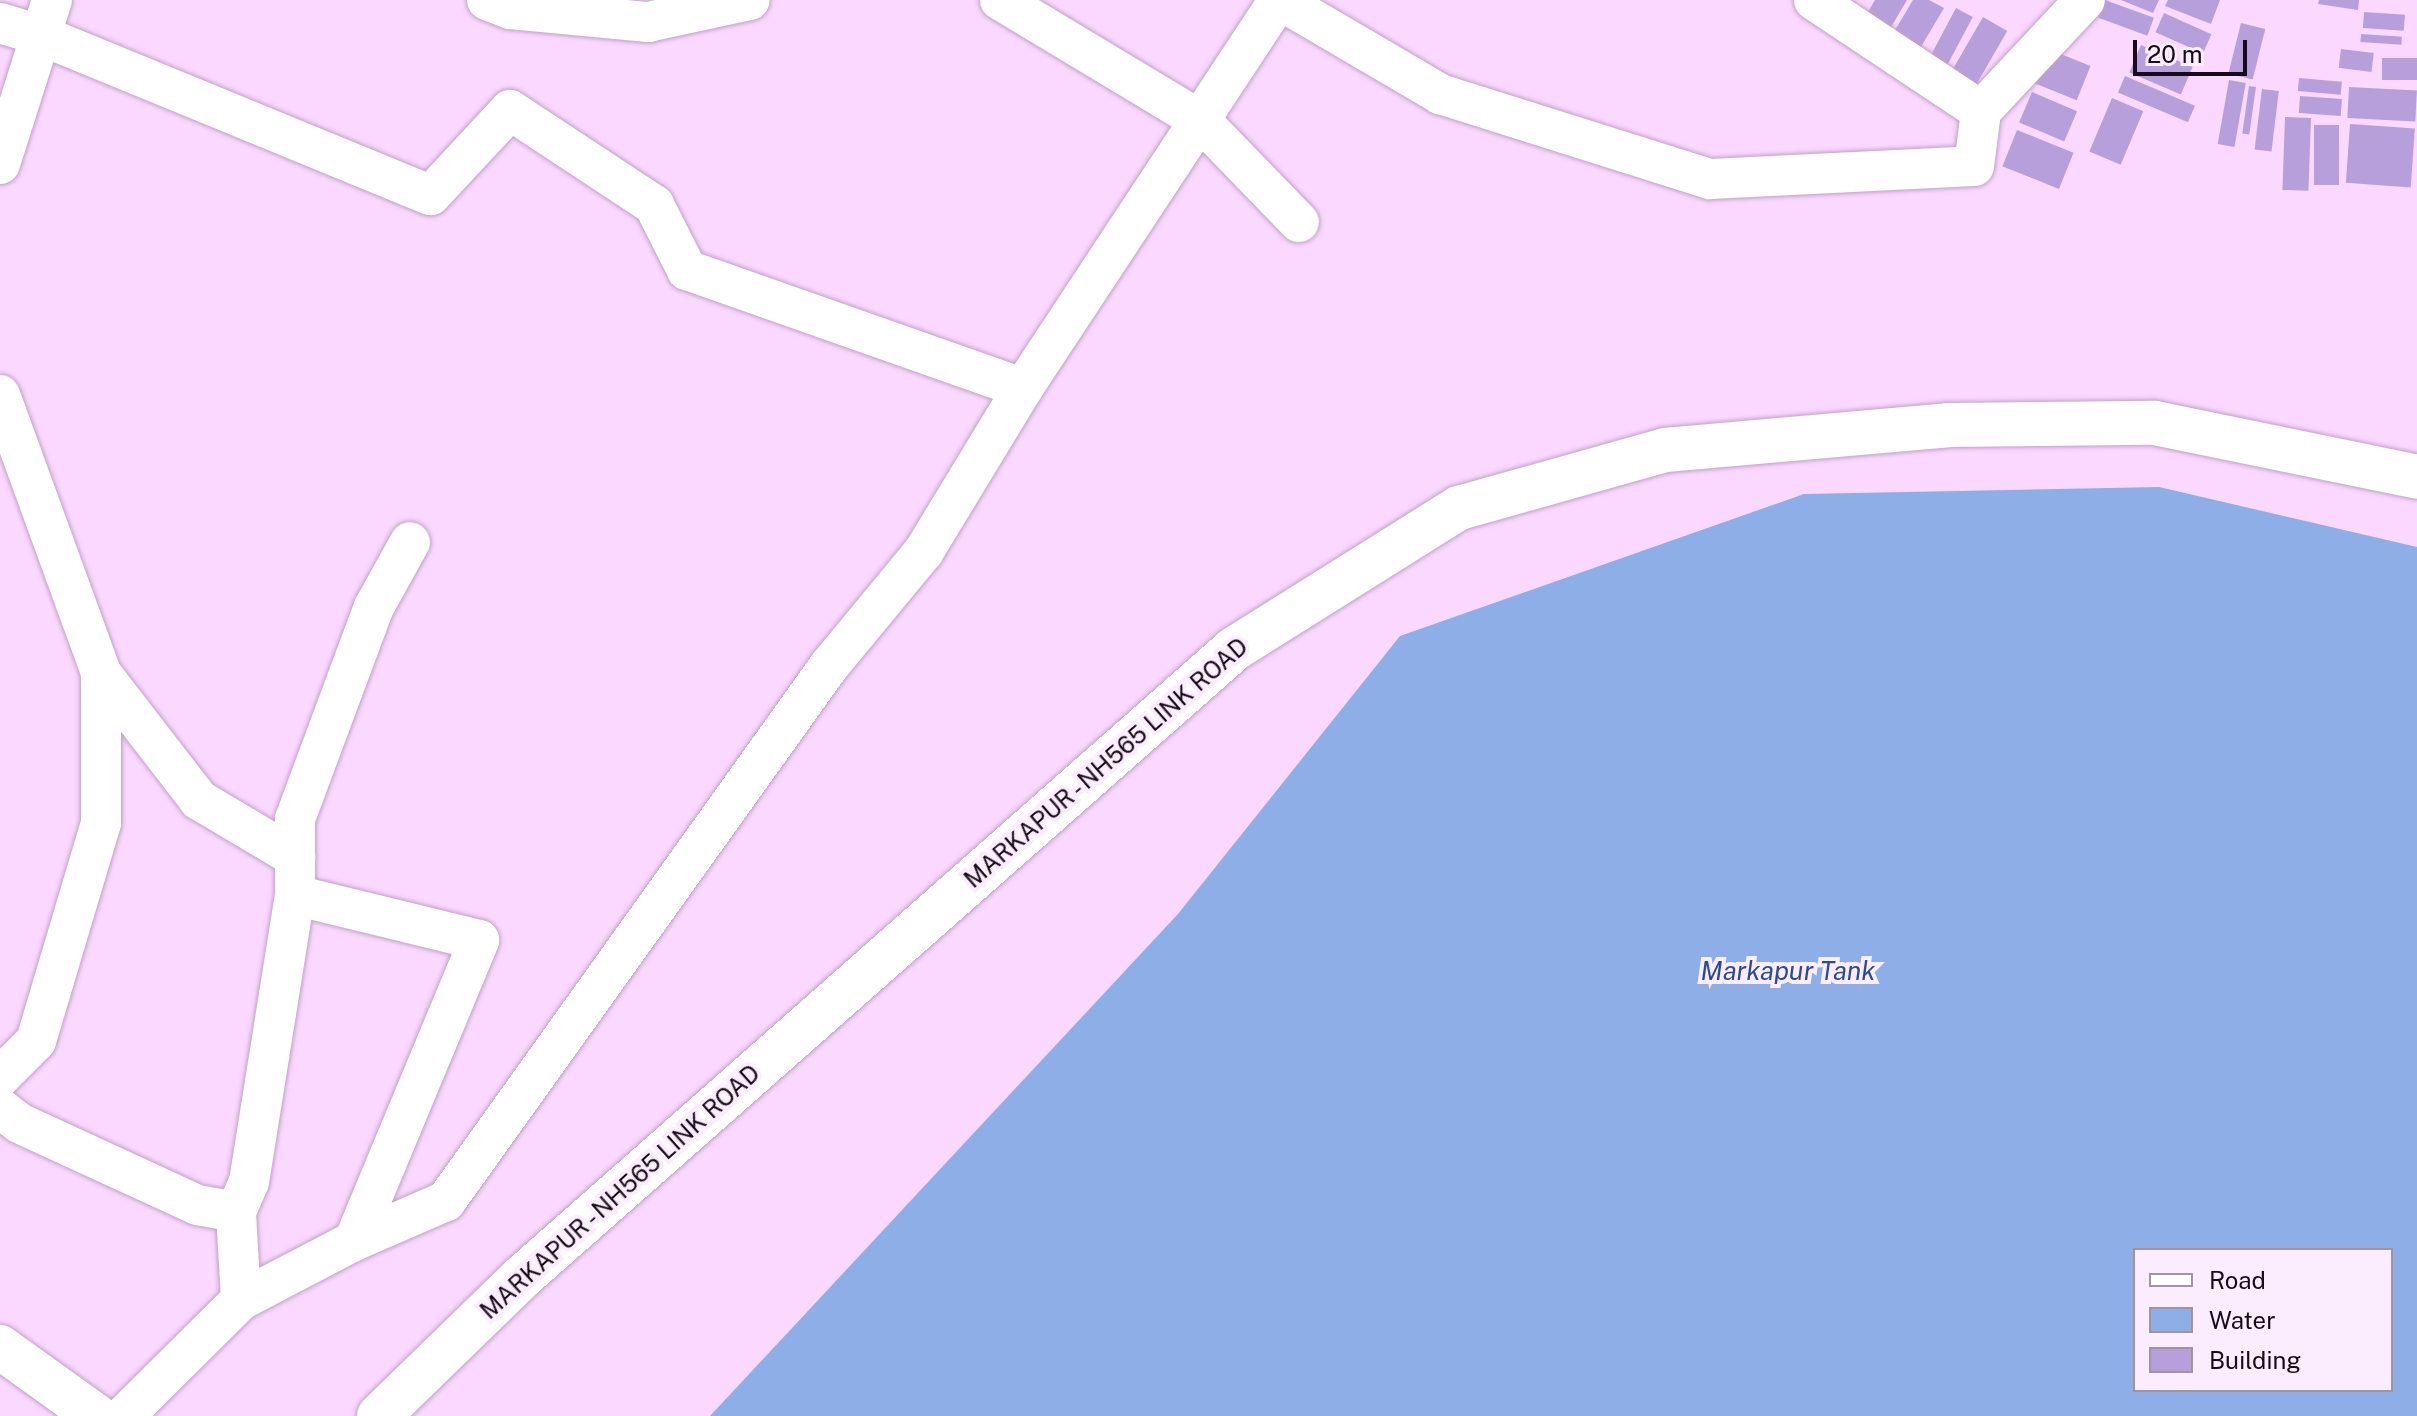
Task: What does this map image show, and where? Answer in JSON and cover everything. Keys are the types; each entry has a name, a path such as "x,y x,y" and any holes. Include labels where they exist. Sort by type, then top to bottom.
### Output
{"main road":[{"name":"MARKAPUR - NH565 LINK ROAD","path":"379,1416 534,1267 1234,649 1459,508 1665,450 1948,425 2155,423 2417,477"},
{"path":"0,1347 96,1416"}],"street":[{"path":"487,0 510,9 648,22 750,0"},
{"path":"1000,0 1200,120 1299,222"},
{"path":"124,1416 241,1300 354,1241 446,1201 829,666 924,551 1023,388 1280,0 1440,94 1710,179 1974,166 1981,111 2085,0"},
{"path":"1814,0 1981,111"},
{"path":"0,23 46,18 431,195 510,110 654,205 687,270 1023,388"},
{"path":"0,164 46,18"},
{"path":"0,395 101,673 199,800 295,876 479,940 354,1241"},
{"path":"241,1300 236,1212 249,1182 295,876 295,819 374,607 410,542"},
{"path":"0,1077 36,1041 101,823 101,673"},
{"path":"0,1108 19,1123 197,1205 236,1212"}],"water":[{"name":"Markapur Tank","path":"2159,487 2417,547 2417,1416 710,1416 1178,914 1400,636 1804,494"}],"building":[{"path":"1875,0 1907,0 1888,32 1864,19"},
{"path":"1913,0 1929,0 1944,8 1915,57 1888,42"},
{"path":"2105,0 2154,18 2147,36 2099,18"},
{"path":"2121,0 2159,0 2153,13"},
{"path":"2168,0 2220,0 2211,24 2165,6"},
{"path":"2319,0 2359,0 2358,10 2318,4"},
{"path":"1956,8 1973,17 1943,73 1926,65"},
{"path":"2364,12 2405,15 2404,31 2363,28"},
{"path":"2164,13 2212,34 2203,53 2155,32"},
{"path":"1983,17 2007,31 1971,93 1947,79"},
{"path":"2241,23 2265,29 2253,80 2228,73"},
{"path":"2361,34 2402,37 2401,45 2360,42"},
{"path":"2141,45 2193,67 2181,94 2129,73"},
{"path":"2046,48 2091,66 2077,100 2032,82"},
{"path":"2341,49 2374,53 2371,72 2339,68"},
{"path":"2382,58 2417,58 2417,80 2382,80"},
{"path":"2125,76 2195,106 2188,122 2118,93"},
{"path":"2299,78 2342,82 2341,95 2298,91"},
{"path":"2229,80 2246,83 2234,147 2218,144"},
{"path":"2249,86 2256,87 2249,135 2242,134"},
{"path":"2349,87 2417,91 2415,122 2347,118"},
{"path":"2262,89 2279,91 2271,152 2255,150"},
{"path":"2032,92 2077,111 2064,142 2019,122"},
{"path":"2300,96 2342,99 2341,116 2299,113"},
{"path":"2112,98 2143,111 2121,165 2089,151"},
{"path":"2285,117 2311,118 2308,191 2282,190"},
{"path":"2350,124 2415,129 2411,187 2346,183"},
{"path":"2314,125 2339,125 2339,185 2314,185"},
{"path":"2017,130 2074,153 2059,189 2002,166"}]}
